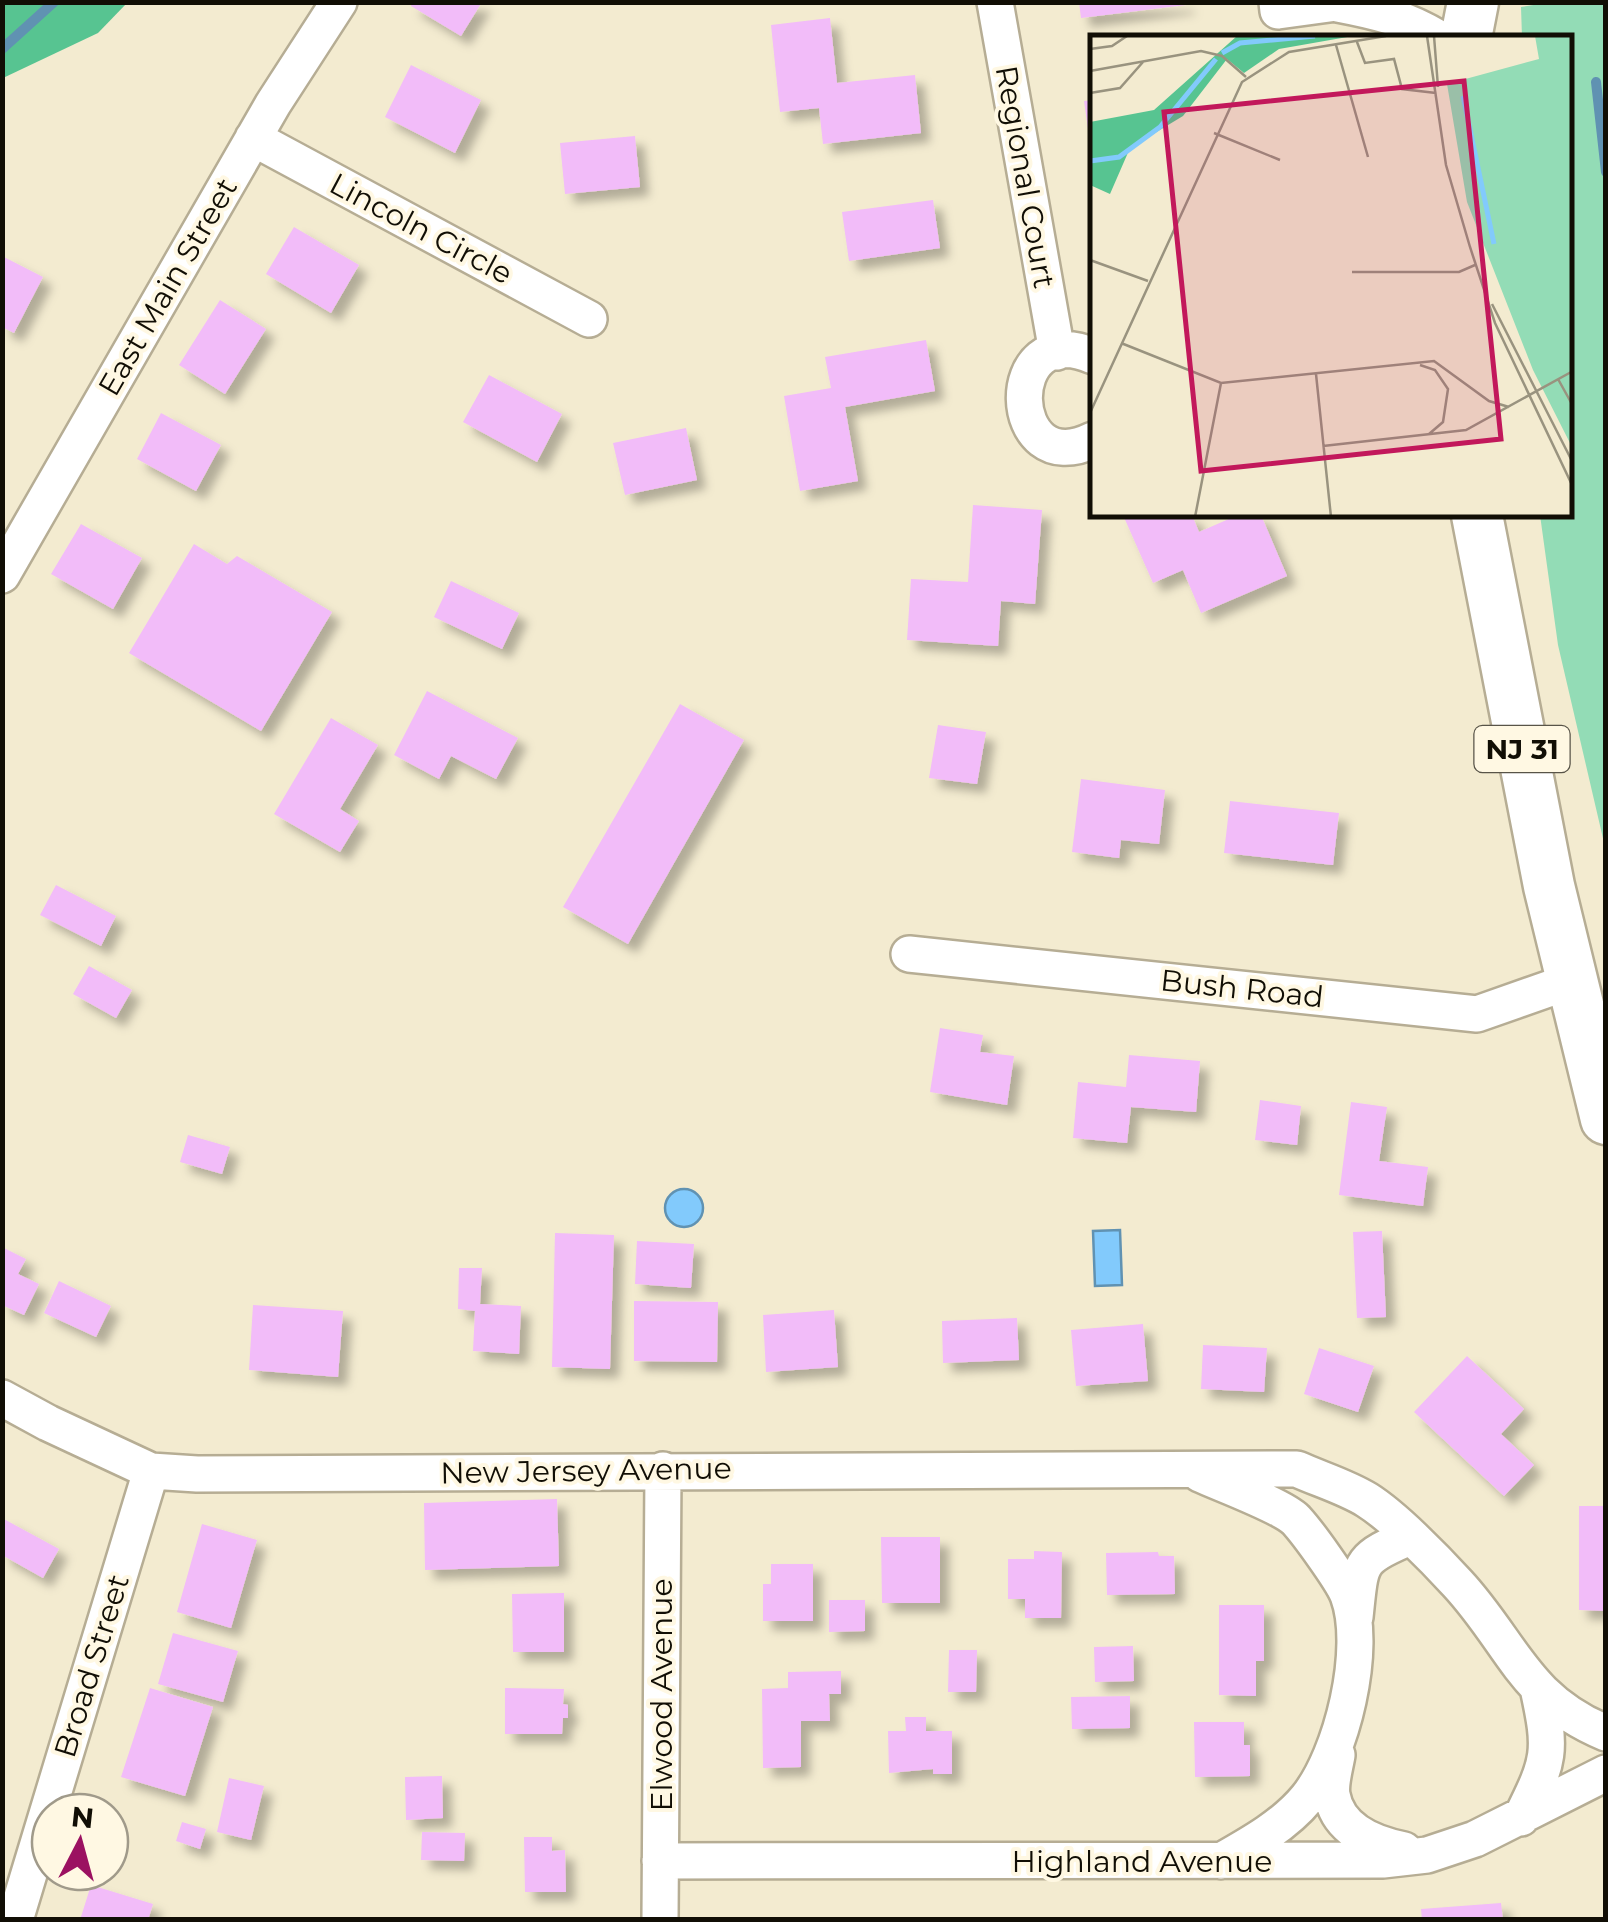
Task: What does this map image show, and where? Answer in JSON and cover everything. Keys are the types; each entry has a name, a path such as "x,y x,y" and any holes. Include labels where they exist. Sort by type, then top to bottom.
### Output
{"highway":[{"path":"1454,2 1462,35"},
{"path":"1464,35 1473,2"},
{"name":"NJ 31","path":"1478,518 1571,981 1606,1119"}],"street":[{"name":"East Main Street","path":"2,576 253,138 339,2"},
{"name":"Regional Court","path":"995,2 1057,352"},
{"path":"1277,2 1278,11 1341,3 1389,13 1433,35"},
{"path":"1416,2 1447,35"},
{"name":"Lincoln Circle","path":"253,138 589,319"},
{"path":"1090,355 1074,350 1043,358 1032,369 1022,398 1024,413 1042,438 1072,447 1090,441"},
{"name":"Bush Road","path":"909,954 1477,1014 1571,981"},
{"name":"New Jersey Avenue","path":"2,1398 151,1471 216,1474 1296,1469 1367,1500 1456,1581 1538,1688 1565,1714 1606,1733"},
{"name":"New Jersey Avenue","path":"1186,1467 1294,1517 1348,1593 1354,1625"},
{"name":"Elwood Avenue","path":"660,1920 663,1470"},
{"name":"Broad Street","path":"15,1920 151,1471"},
{"name":"New Jersey Avenue","path":"1410,1538 1372,1553 1360,1571 1353,1663 1332,1795 1347,1825 1374,1844 1427,1854"},
{"name":"New Jersey Avenue","path":"1521,1818 1544,1773 1549,1737 1538,1688"},
{"name":"New Jersey Avenue","path":"1218,1862 1261,1838 1307,1798 1339,1739"},
{"name":"Highland Avenue","path":"660,1861 1383,1860 1427,1854 1476,1839 1606,1773"}],"green space":[{"path":"3,2 127,3 98,33 3,78"},
{"path":"1552,2 1605,3 1605,847 1558,645 1540,518 1573,518 1573,35 1522,35 1521,7"}],"water":[{"path":"684,1189 697,1195 703,1208 697,1221 684,1227 671,1221 665,1208 671,1195"},
{"path":"1120,1230 1122,1285 1095,1286 1093,1231"}],"building":[{"path":"412,2 482,2 461,36 411,6"},
{"path":"1079,2 1186,2 1186,5 1081,18"},
{"path":"830,18 837,83 915,75 921,133 823,144 819,108 780,112 771,25"},
{"path":"411,65 481,100 455,153 385,117"},
{"path":"1090,100 1090,143 1084,101"},
{"path":"635,136 640,187 565,194 560,143"},
{"path":"933,200 940,248 849,261 842,212"},
{"path":"294,227 359,265 331,313 266,274"},
{"path":"2,256 43,277 14,333 2,327"},
{"path":"220,300 266,329 225,394 179,365"},
{"path":"926,340 935,391 845,407 858,481 800,491 784,396 831,388 825,357"},
{"path":"489,375 562,414 537,462 463,422"},
{"path":"161,413 221,445 196,491 137,459"},
{"path":"686,428 697,480 625,495 613,443"},
{"path":"973,505 1042,510 1035,604 1001,601 998,646 907,640 911,579 968,582"},
{"path":"1124,518 1193,518 1199,532 1231,518 1262,518 1287,576 1201,613 1183,570 1153,583"},
{"path":"81,524 142,558 113,609 51,574"},
{"path":"194,544 227,564 237,556 332,612 261,731 129,653"},
{"path":"451,581 519,613 502,649 434,617"},
{"path":"427,691 518,738 496,779 451,756 439,779 394,755"},
{"path":"680,704 744,740 628,944 563,907"},
{"path":"331,718 378,745 340,809 359,821 340,852 274,814"},
{"path":"938,725 986,732 977,784 929,778"},
{"path":"1081,779 1165,790 1159,844 1121,840 1119,858 1072,852"},
{"path":"1230,801 1339,813 1333,865 1224,853"},
{"path":"56,885 116,916 101,946 40,915"},
{"path":"89,966 132,990 116,1018 73,994"},
{"path":"940,1028 983,1035 980,1052 1014,1056 1007,1105 930,1092"},
{"path":"1129,1055 1200,1061 1196,1112 1131,1107 1127,1143 1073,1138 1078,1082 1126,1087"},
{"path":"1260,1100 1301,1106 1297,1145 1255,1140"},
{"path":"1351,1102 1387,1107 1379,1161 1428,1167 1423,1206 1339,1195"},
{"path":"188,1135 230,1147 222,1174 180,1162"},
{"path":"1382,1231 1386,1317 1357,1318 1353,1232"},
{"path":"555,1233 614,1235 610,1369 552,1367"},
{"path":"637,1241 694,1244 691,1288 635,1284"},
{"path":"2,1247 26,1259 18,1274 39,1284 24,1315 2,1305"},
{"path":"459,1268 482,1268 480,1304 521,1306 519,1354 473,1351 475,1311 458,1309"},
{"path":"59,1281 111,1306 96,1337 44,1313"},
{"path":"634,1301 718,1302 717,1362 634,1361"},
{"path":"253,1305 343,1311 338,1377 249,1370"},
{"path":"834,1310 838,1367 766,1372 763,1315"},
{"path":"1017,1318 1019,1360 943,1363 942,1321"},
{"path":"1143,1324 1148,1381 1076,1386 1071,1330"},
{"path":"1203,1345 1267,1348 1264,1392 1201,1389"},
{"path":"1319,1348 1374,1366 1358,1412 1304,1394"},
{"path":"1467,1356 1524,1409 1501,1434 1534,1465 1504,1496 1414,1412"},
{"path":"557,1499 559,1566 425,1570 424,1503"},
{"path":"1579,1506 1606,1506 1606,1611 1579,1610"},
{"path":"2,1518 59,1549 43,1578 2,1555"},
{"path":"202,1524 257,1540 231,1628 177,1612"},
{"path":"881,1537 940,1537 940,1603 882,1603"},
{"path":"1034,1551 1062,1552 1061,1618 1025,1618 1025,1599 1008,1599 1008,1559 1034,1559"},
{"path":"1158,1552 1159,1556 1174,1556 1175,1594 1107,1595 1106,1553"},
{"path":"771,1564 813,1564 813,1621 763,1621 763,1584 771,1584"},
{"path":"564,1593 564,1652 513,1652 512,1594"},
{"path":"829,1600 865,1600 865,1631 829,1632"},
{"path":"1219,1605 1264,1605 1264,1661 1256,1661 1256,1696 1219,1695"},
{"path":"173,1633 238,1651 223,1702 158,1684"},
{"path":"1133,1646 1134,1681 1095,1682 1094,1647"},
{"path":"949,1650 977,1650 976,1692 948,1692"},
{"path":"841,1671 841,1694 829,1694 830,1721 801,1721 801,1767 763,1768 762,1689 788,1688 788,1672"},
{"path":"150,1688 213,1707 185,1796 121,1777"},
{"path":"505,1688 564,1689 563,1704 568,1705 568,1718 563,1718 562,1734 505,1734"},
{"path":"1130,1696 1130,1728 1072,1729 1071,1697"},
{"path":"905,1717 926,1717 926,1731 952,1731 952,1774 933,1774 933,1769 889,1773 888,1731 906,1731"},
{"path":"1194,1722 1244,1722 1244,1745 1250,1745 1250,1776 1195,1777"},
{"path":"442,1776 443,1818 406,1820 405,1777"},
{"path":"229,1778 264,1786 251,1840 217,1832"},
{"path":"182,1822 206,1829 200,1849 176,1841"},
{"path":"422,1832 465,1833 464,1861 421,1860"},
{"path":"524,1837 552,1837 552,1851 565,1850 566,1892 525,1892"},
{"path":"89,1892 114,1892 153,1904 148,1920 80,1920"},
{"path":"1501,1903 1503,1920 1422,1920 1421,1909"}],"waterway":[{"path":"2,49 54,2"},
{"path":"1596,82 1606,172"}]}
